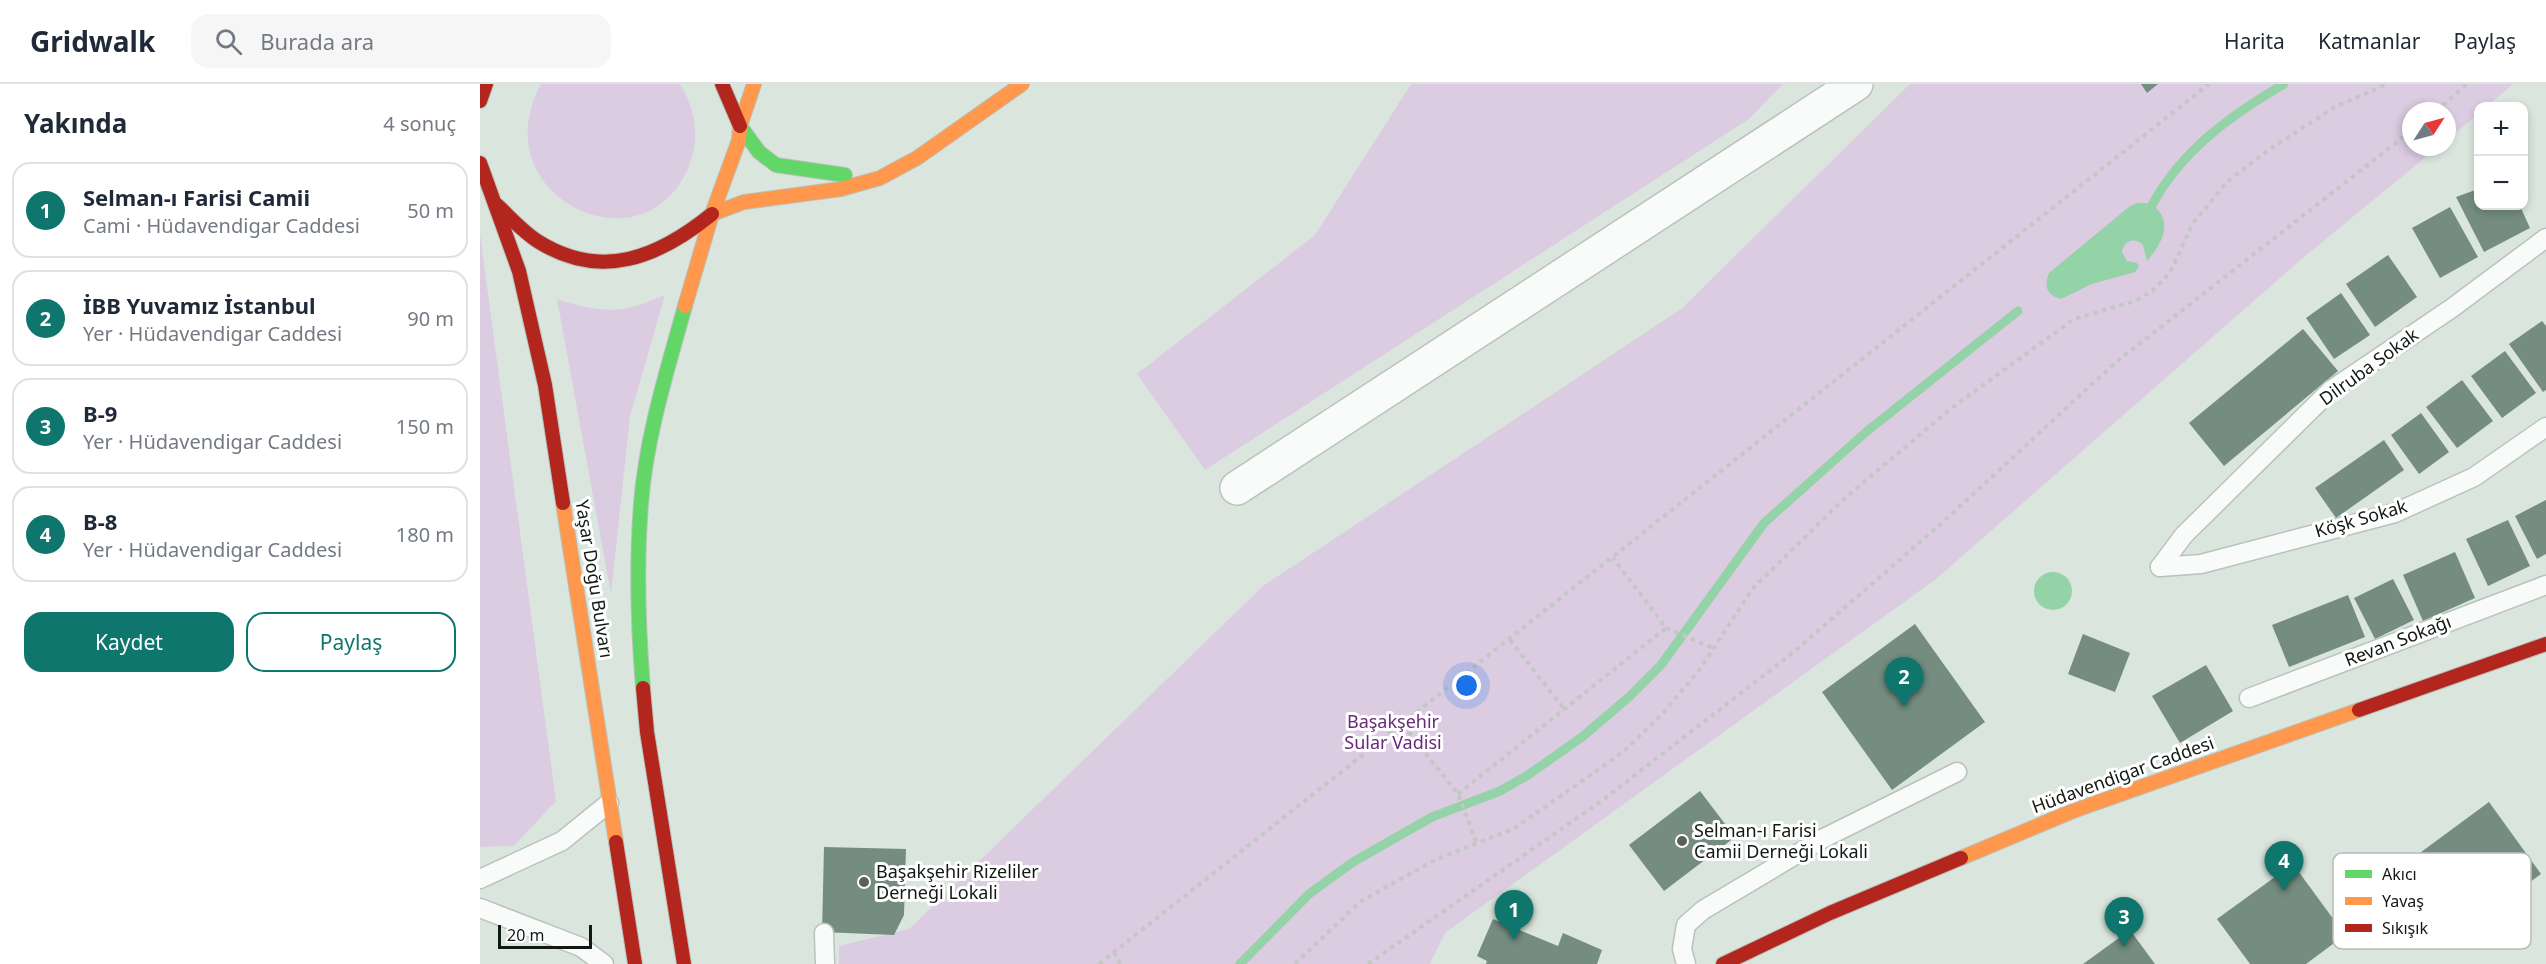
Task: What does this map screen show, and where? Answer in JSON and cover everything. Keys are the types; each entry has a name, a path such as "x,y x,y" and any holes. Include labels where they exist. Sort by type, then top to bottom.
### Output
{"main road":[{"path":"480,101 486,84"},
{"path":"722,84 740,126 759,152 776,165 807,171 880,178"},
{"name":"Yaşar Doğu Bulvarı","path":"684,964 647,732 637,610 641,502 657,408 712,214 739,140 740,126 754,84"},
{"path":"712,214 744,202 841,189 880,178 917,158 1022,84"},
{"name":"Yaşar Doğu Bulvarı","path":"480,163 519,271 544,385 635,964"},
{"path":"480,184 496,204"},
{"name":"Yaşar Doğu Bulvarı","path":"496,204 538,241 569,257 598,264 650,254 695,229 712,214"},
{"name":"Hüdavendigar Caddesi","path":"1723,964 1830,913 2073,811 2546,644"}],"street":[{"path":"1237,488 1856,84"}],"lane":[{"name":"Dilruba Sokak","path":"2160,567 2184,535 2331,390 2452,308 2546,238"},
{"name":"Köşk Sokak","path":"2160,567 2201,564 2395,513 2474,477 2546,427"},
{"name":"Revan Sokağı","path":"2249,698 2546,585"},
{"path":"1686,964 1682,949 1686,926 1703,910 1824,838 1957,772"},
{"path":"480,879 562,841 609,804"},
{"path":"480,908 581,947 604,964"},
{"path":"824,933 825,964"}],"path":[{"path":"1099,964 2209,84"},
{"path":"1295,964 1361,901 1435,860 1515,828 1623,752 1664,712 1700,669 1753,588 1845,498 1949,410 2074,319 2134,301 2152,291 2170,273 2193,223 2228,181 2267,151 2335,107 2387,84"},
{"path":"2446,102 2467,84"},
{"path":"1368,964 1603,800 1790,654 1942,523 2115,363 2402,138"},
{"path":"1613,558 1666,628 1713,648"},
{"path":"1458,794 1666,628"},
{"path":"1510,640 1564,709"},
{"path":"1403,725 1458,794 1477,844"},
{"path":"1114,952 1120,964"}],"green space":[{"path":"541,84 680,84 693,114 694,145 689,166 668,198 639,215 607,218 576,208 549,188 532,160 528,124"},
{"path":"1411,84 1783,84 1749,119 1205,470 1137,374 1315,235"},
{"name":"Başakşehir Sular Vadisi","path":"1910,84 2513,84 2492,102 2474,102 2474,117 2456,132 2456,102 2402,102 2402,156 2427,156 2304,257 1936,579 1445,933 1430,964 839,964 839,946 909,929 1263,586 1681,309"},
{"path":"480,234 556,801 514,846 480,847"},
{"path":"665,295 630,416 611,594 557,299 587,307 611,310 635,306"}],"shaded area":[{"path":"2137,203 2148,204 2156,208 2164,223 2159,244 2147,261 2143,245 2137,241 2127,242 2122,252 2127,261 2137,263 2139,266 2135,272 2092,284 2061,299 2052,295 2047,286 2049,273 2130,206"},
{"path":"2053,572 2067,577 2072,591 2067,605 2053,610 2039,605 2034,591 2039,577"}],"building":[{"path":"2141,84 2158,84 2147,93"},
{"path":"2474,190 2474,210 2522,210 2530,228 2484,252 2456,197"},
{"path":"2450,207 2478,257 2440,278 2412,228"},
{"path":"2388,255 2417,297 2375,327 2346,284"},
{"path":"2341,293 2370,335 2334,359 2306,318"},
{"path":"2542,321 2546,326 2546,390 2543,392 2509,344"},
{"path":"2303,329 2338,371 2224,466 2189,423"},
{"path":"2505,351 2536,393 2502,418 2471,376"},
{"path":"2462,380 2493,421 2457,448 2426,407"},
{"path":"2421,413 2449,452 2419,474 2391,435"},
{"path":"2384,440 2404,470 2336,518 2315,488"},
{"path":"2546,500 2546,554 2537,559 2515,516"},
{"path":"2508,520 2530,566 2488,586 2466,539"},
{"path":"2455,552 2475,598 2423,621 2403,575"},
{"path":"2393,579 2414,620 2375,639 2354,598"},
{"path":"2348,595 2365,637 2289,667 2272,625"},
{"path":"1915,624 1985,722 1892,790 1822,692"},
{"path":"2083,634 2130,653 2115,692 2068,674"},
{"path":"2206,665 2233,711 2180,743 2152,696"},
{"name":"Selman-ı Farisi Camii Derneği Lokali","path":"1700,791 1735,837 1664,891 1629,845"},
{"path":"2489,802 2526,853 2420,853"},
{"name":"Başakşehir Rizeliler Derneği Lokali","path":"824,847 906,849 904,915 894,935 822,932"},
{"path":"2531,860 2541,874 2531,881"},
{"path":"2293,864 2333,919 2333,944 2306,964 2250,964 2217,919"},
{"path":"1493,919 1558,946 1563,933 1602,950 1597,964 1486,964 1487,961 1477,956"},
{"path":"2130,930 2155,964 2083,964"}],"waterway":[{"path":"2152,205 2178,167 2209,136 2245,108 2284,84"},
{"path":"1240,964 1309,894 1353,862 1432,817 1500,791 1528,775 1582,737 1629,697 1661,665 1764,523 1866,432 2018,311"}],"traffic: fast":[{"path":"740,126 759,152 776,165 845,175"},
{"path":"643,688 638,573 639,527 644,479 658,404 685,306"}],"traffic: slow":[{"path":"685,306 712,214 739,140 740,126 754,84"},
{"path":"712,214 744,202 841,189 880,178 917,158 1022,84"},
{"path":"563,503 616,842"},
{"path":"1961,858 2073,811 2359,710"}],"traffic: jam":[{"path":"480,101 486,84"},
{"path":"722,84 740,126"},
{"path":"480,163 519,271 545,385 563,503"},
{"path":"497,205 539,242 562,254 585,260 607,262 629,259 651,252 692,229 712,214"},
{"path":"2359,710 2546,644"},
{"path":"643,688 647,732 684,964"},
{"path":"616,842 635,964"},
{"path":"1723,964 1830,913 1961,858"}],"place":[{"name":"İBB Yuvamız İstanbul","path":"1904,707"},
{"name":"Selman-ı Farisi Camii Derneği Lokali","path":"1682,841"},
{"name":"Başakşehir Rizeliler Derneği Lokali","path":"864,882"},
{"name":"B-8","path":"2284,891"},
{"name":"Selman-ı Farisi Camii","path":"1514,940"},
{"name":"B-9","path":"2124,947"}]}
